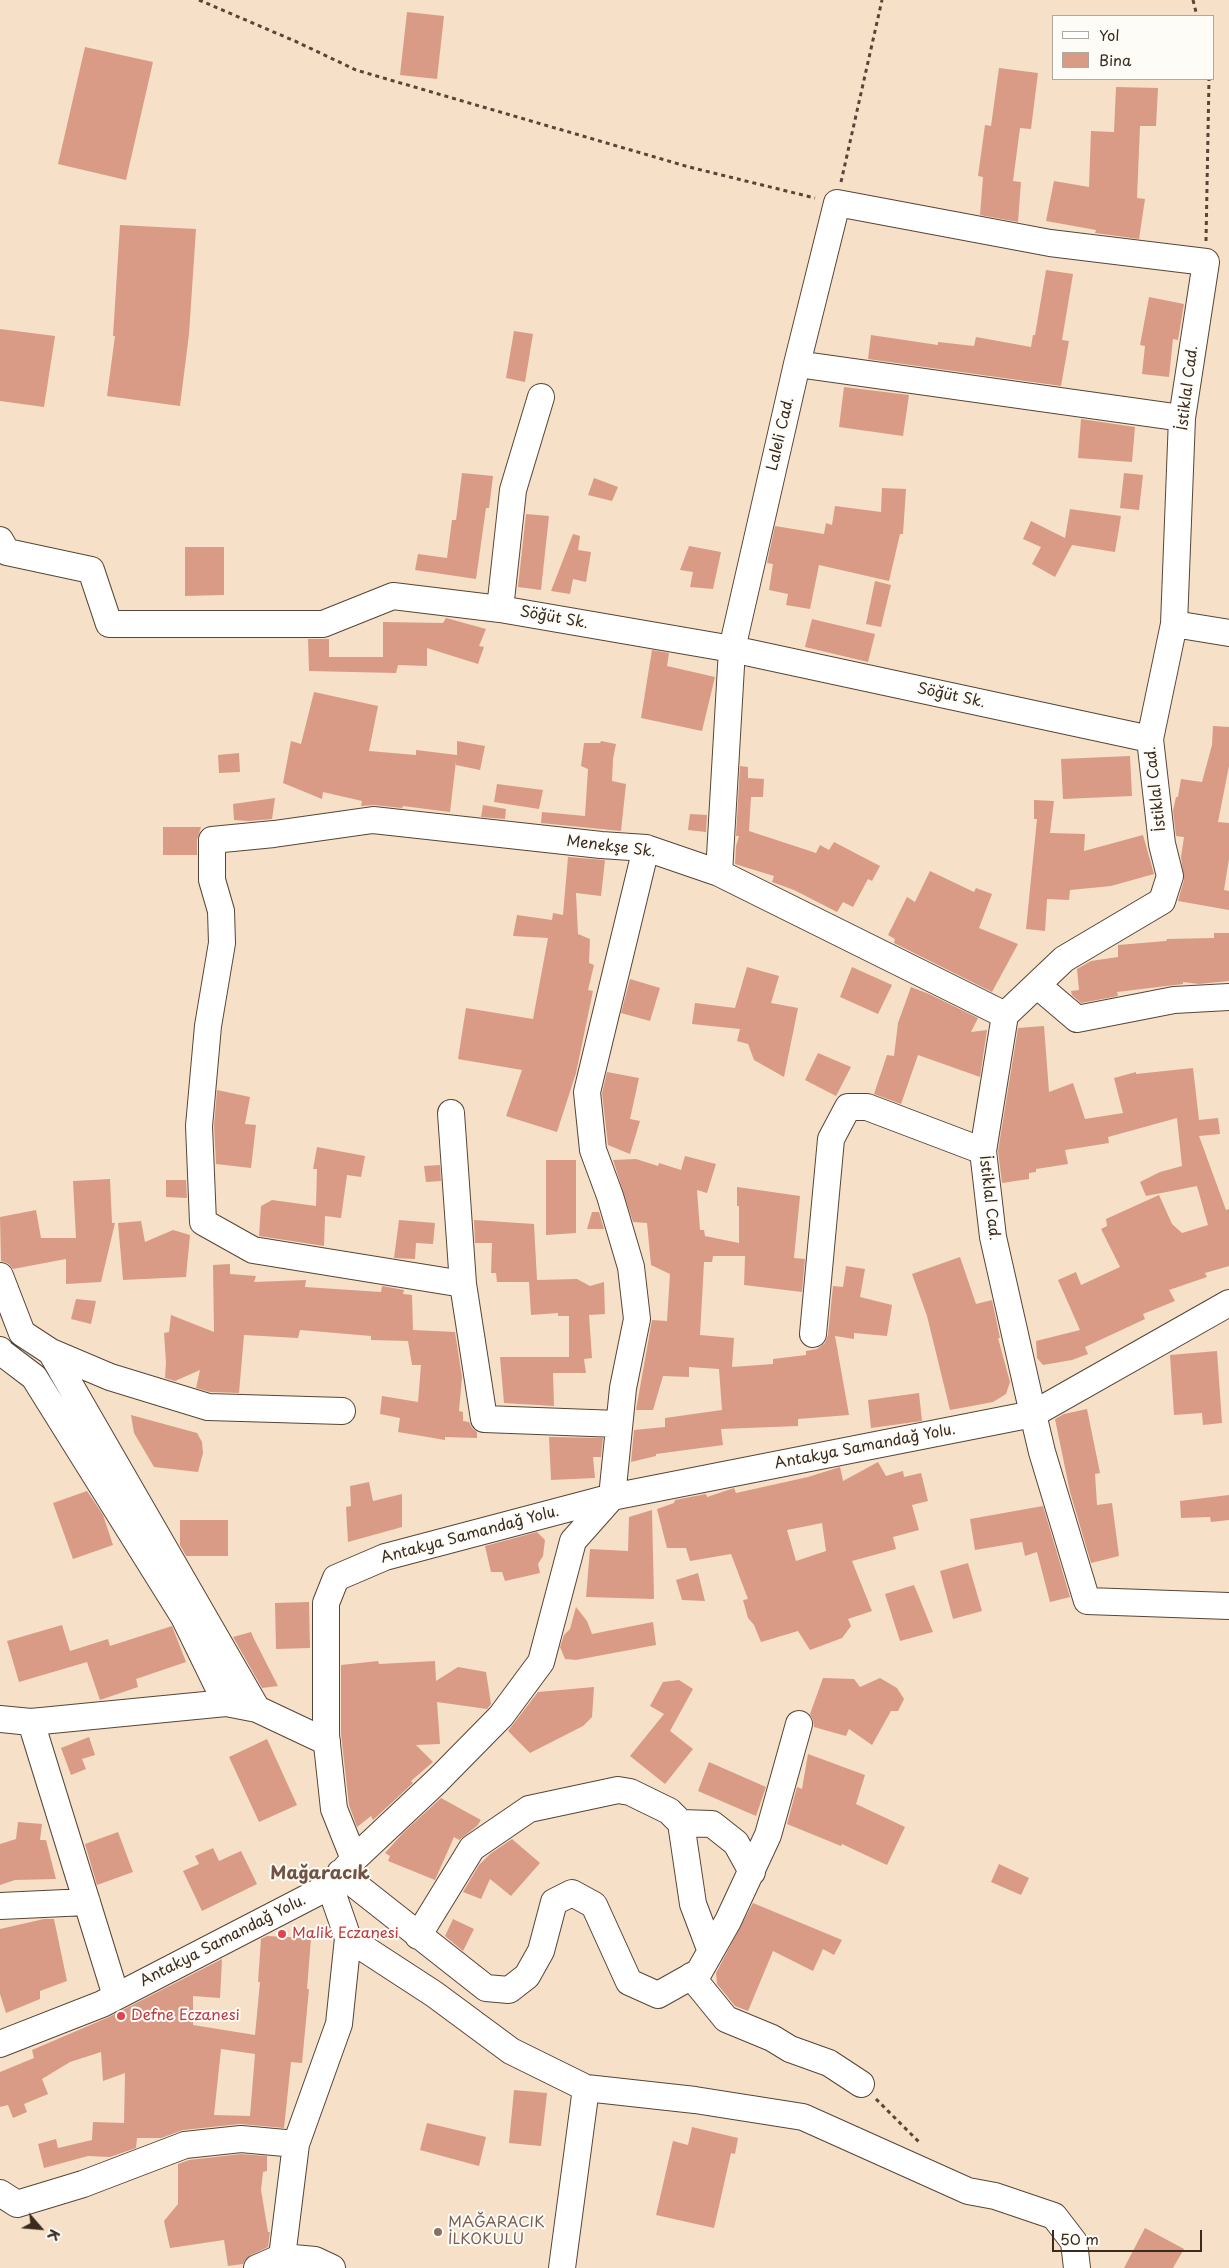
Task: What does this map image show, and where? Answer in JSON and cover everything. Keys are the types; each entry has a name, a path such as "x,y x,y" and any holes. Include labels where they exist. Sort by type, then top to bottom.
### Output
{"street":[{"path":"836,203 1050,243 1206,262"},
{"name":"Laleli Cad.","path":"719,873 732,649 836,203"},
{"name":"İstiklal Cad.","path":"1206,262 1182,418 1174,624 1150,739 1162,844 1170,876 1162,901 1064,959 1005,1015 983,1151 993,1237 1033,1414 1045,1461 1087,1601 1229,1606"},
{"path":"797,364 1182,418"},
{"path":"500,608 513,490 541,397"},
{"name":"Söğüt Sk.","path":"0,540 7,552 91,570 109,624 323,624 393,596 500,608 732,649 1150,739"},
{"path":"1174,624 1229,633"},
{"name":"Menekşe Sk.","path":"463,1284 252,1250 203,1222 199,1126 208,1026 222,943 221,912 212,880 212,840 274,834 373,820 601,845 646,848 719,873 1005,1015"},
{"path":"341,1873 438,1780 501,1716 541,1662 573,1541 612,1497 623,1388 637,1319 631,1266 610,1196 593,1150 587,1092 646,848"},
{"path":"1037,985 1077,1019 1174,1000 1229,997"},
{"path":"812,1334 831,1139 848,1107 867,1107 983,1151"},
{"path":"451,1113 463,1284 484,1419 618,1424"},
{"path":"0,1276 22,1333 51,1352 110,1377 208,1407 342,1410"},
{"name":"Antakya Samandağ Yolu.","path":"0,2044 116,1996 341,1873 327,1742 326,1603 336,1578 385,1556 612,1497 1033,1414 1229,1303"},
{"path":"22,1333 0,1352 34,1377 184,1617 226,1703"},
{"path":"51,1352 257,1709"},
{"path":"0,1719 31,1722 226,1703 257,1709 327,1742"},
{"path":"31,1722 116,1996"},
{"path":"341,1873 418,1936 486,1988 509,1990 527,1976 541,1951 554,1902 572,1893 594,1905 630,1982 658,1995 699,1972 710,1949 728,1921 768,1835 799,1724"},
{"path":"418,1936 472,1848 529,1809 618,1790 630,1792 669,1811 681,1822 712,1824 736,1843 752,1872"},
{"path":"681,1822 693,1904 710,1949"},
{"path":"282,2257 296,2144 339,2024 348,1938 341,1873"},
{"path":"0,1906 87,1902"},
{"path":"348,1938 434,1994 511,2051 586,2088 695,2100 803,2117 968,2191 995,2196 1054,2216 1074,2242 1077,2268"},
{"path":"691,1976 726,2019 772,2038 790,2049 829,2063 861,2084"},
{"path":"562,2268 586,2088"},
{"path":"0,2193 17,2204 83,2184 186,2145 241,2139 296,2144"},
{"path":"257,2268 282,2257 315,2260 332,2268"}],"path":[{"path":"199,0 297,42 356,70 680,165 836,203 882,0"},
{"path":"1193,0 1196,15"},
{"path":"1206,262 1209,80"},
{"path":"861,2084 928,2151"}],"building":[{"path":"407,12 444,16 437,79 400,75"},
{"path":"85,47 153,62 126,180 58,164"},
{"path":"999,68 1038,73 1031,129 1020,128 1013,181 1021,182 1018,222 980,215 983,177 978,176 985,125 991,126"},
{"path":"1116,87 1158,88 1156,126 1140,126 1137,198 1145,199 1139,239 1095,233 1096,230 1046,221 1054,181 1089,187 1091,131 1114,132"},
{"path":"120,225 196,229 189,334 180,406 107,396 115,336 113,336"},
{"path":"1046,270 1073,274 1062,340 1069,341 1061,386 868,359 871,335 938,345 938,342 974,346 976,337 1031,347 1033,335 1035,335"},
{"path":"1149,297 1184,304 1178,340 1173,339 1169,377 1142,374 1145,346 1140,345"},
{"path":"0,329 55,336 44,407 0,401"},
{"path":"514,331 533,334 525,382 506,378"},
{"path":"844,387 909,395 903,436 839,427"},
{"path":"1081,419 1135,427 1132,462 1078,458"},
{"path":"462,473 493,476 489,508 486,508 476,579 415,570 418,554 447,558 452,520 456,520"},
{"path":"1124,473 1143,475 1139,510 1120,508"},
{"path":"594,478 618,487 612,501 588,495"},
{"path":"882,488 906,489 903,534 900,534 889,581 819,565 810,609 786,605 788,594 769,590 773,564 767,563 775,526 824,534 826,523 832,525 835,506 881,512"},
{"path":"1070,509 1121,516 1115,552 1072,545 1055,577 1032,564 1041,547 1023,539 1031,521 1065,538"},
{"path":"526,514 549,516 541,590 518,587"},
{"path":"573,534 580,536 578,550 591,552 586,582 573,579 570,594 551,591"},
{"path":"689,546 721,552 713,589 690,587 693,572 680,570"},
{"path":"185,547 224,547 224,595 185,596"},
{"path":"875,581 891,585 881,627 866,624"},
{"path":"446,618 486,629 479,646 484,647 478,664 427,648 427,666 398,665 396,673 309,671 308,639 329,639 329,657 383,657 383,622 443,623"},
{"path":"812,619 875,634 868,662 805,647"},
{"path":"652,650 669,653 667,666 715,677 702,731 641,718"},
{"path":"314,692 378,706 369,751 416,755 416,750 457,755 457,741 485,746 480,770 456,765 456,761 450,812 403,806 402,808 374,805 361,806 362,801 323,792 322,799 283,783 291,741 301,744"},
{"path":"1213,726 1229,727 1229,766 1218,822 1229,823 1229,859 1224,890 1229,891 1229,910 1178,901 1184,880 1181,857 1184,837 1176,836 1173,811 1181,779 1202,782 1212,745"},
{"path":"601,741 616,744 612,781 626,784 621,831 541,823 542,812 585,816 588,769 581,766 584,743 600,743"},
{"path":"239,753 240,772 219,773 218,755"},
{"path":"1130,756 1132,796 1063,799 1061,759"},
{"path":"740,766 748,767 748,778 764,779 763,797 751,797 749,831 816,853 820,845 829,850 834,842 880,866 872,881 868,879 853,907 843,902 837,912 794,890 772,882 774,876 735,864 736,846 739,836 736,836"},
{"path":"497,784 543,790 539,809 494,802"},
{"path":"275,798 272,819 234,820 233,804"},
{"path":"1034,800 1054,801 1050,833 1085,834 1084,851 1143,835 1154,874 1111,886 1070,890 1069,900 1047,899 1045,931 1026,929 1037,819 1034,819"},
{"path":"483,805 506,809 505,819 481,817"},
{"path":"690,814 707,815 706,832 688,830"},
{"path":"163,827 201,827 197,840 197,855 163,855"},
{"path":"568,857 605,860 601,896 576,893 578,934 590,939 589,963 594,965 588,990 593,991 576,1073 557,1132 506,1116 522,1070 458,1059 466,1008 533,1019 548,938 513,936 517,915 552,920 553,913 563,915"},
{"path":"930,871 974,892 976,888 992,894 979,928 1018,944 992,992 894,943 895,939 888,935 907,897 915,902"},
{"path":"1214,933 1229,933 1229,981 1199,984 1183,982 1183,984 1117,992 1118,996 1081,1003 1072,995 1071,991 1079,990 1077,969 1091,961 1118,957 1118,945 1166,941 1167,939 1214,938"},
{"path":"747,967 779,976 771,1003 798,1008 784,1077 754,1060 748,1044 737,1041 740,1029 692,1024 695,1003 735,1008"},
{"path":"852,967 892,985 878,1014 840,997"},
{"path":"630,979 660,988 650,1021 621,1013"},
{"path":"911,987 978,1018 971,1032 987,1030 980,1077 918,1055 901,1104 874,1094 887,1055 894,1056 898,1023"},
{"path":"1044,1026 1049,1092 1073,1083 1085,1119 1123,1113 1114,1078 1136,1072 1136,1074 1193,1068 1199,1120 1218,1118 1220,1134 1199,1136 1226,1210 1229,1209 1229,1266 1205,1273 1207,1277 1169,1290 1175,1301 1143,1314 1145,1319 1085,1347 1088,1354 1072,1360 1043,1365 1037,1358 1036,1341 1080,1330 1058,1280 1076,1272 1081,1285 1120,1267 1101,1229 1107,1226 1106,1219 1159,1195 1172,1224 1182,1233 1208,1225 1197,1186 1146,1196 1140,1182 1160,1172 1182,1166 1177,1118 1108,1137 1109,1143 1065,1150 1068,1164 1036,1169 1036,1172 1029,1173 1029,1179 1002,1183 998,1151 1018,1028"},
{"path":"818,1053 851,1067 836,1096 805,1080"},
{"path":"607,1072 639,1078 630,1119 640,1121 630,1154 608,1145 602,1093"},
{"path":"217,1090 250,1097 245,1124 256,1125 251,1168 216,1164 214,1126"},
{"path":"317,1147 365,1156 361,1177 347,1175 341,1218 325,1216 324,1246 259,1236 261,1206 272,1200 316,1206 317,1169 313,1169"},
{"path":"685,1156 716,1164 707,1193 697,1190 700,1230 704,1230 705,1236 739,1243 737,1187 800,1196 794,1258 805,1259 802,1292 744,1285 745,1256 713,1256 712,1262 704,1262 700,1335 734,1338 732,1367 773,1364 773,1359 806,1355 806,1351 817,1349 825,1343 828,1335 833,1286 843,1287 846,1266 865,1269 860,1297 892,1305 887,1336 854,1333 854,1339 835,1336 849,1415 798,1419 798,1426 721,1429 723,1445 656,1454 656,1456 631,1462 634,1430 665,1427 665,1418 722,1410 719,1369 689,1367 689,1377 663,1376 653,1410 636,1410 652,1320 667,1321 670,1274 651,1265 647,1223 633,1222 613,1160 636,1159 658,1166 659,1163 681,1170"},
{"path":"546,1160 576,1160 576,1233 546,1235"},
{"path":"440,1165 441,1181 426,1182 424,1166"},
{"path":"110,1179 112,1223 115,1223 101,1282 66,1284 66,1259 13,1269 9,1264 1,1261 0,1217 36,1210 41,1238 76,1238 73,1181"},
{"path":"166,1180 186,1180 187,1198 166,1197"},
{"path":"592,1212 599,1212 604,1229 587,1229"},
{"path":"399,1220 435,1223 433,1244 416,1243 415,1259 394,1258"},
{"path":"474,1220 534,1224 537,1280 577,1279 590,1286 604,1282 605,1314 589,1315 592,1358 584,1359 586,1373 553,1373 554,1406 504,1403 500,1357 569,1357 569,1316 558,1316 558,1313 531,1315 529,1282 497,1282 496,1273 491,1273 492,1243 475,1243"},
{"path":"141,1221 145,1242 173,1230 190,1235 186,1277 123,1280 118,1223"},
{"path":"960,1257 976,1304 992,1300 1000,1338 998,1338 1010,1382 1006,1394 993,1402 950,1410 927,1316 912,1274"},
{"path":"230,1264 230,1274 256,1276 254,1282 306,1280 305,1287 381,1292 382,1286 404,1290 403,1294 412,1295 413,1330 455,1332 462,1377 459,1411 463,1412 463,1421 469,1422 477,1432 477,1438 445,1437 445,1440 398,1432 400,1418 380,1414 382,1396 418,1402 421,1365 412,1365 408,1341 371,1340 371,1336 300,1330 298,1338 244,1335 239,1393 210,1392 196,1388 200,1370 175,1381 165,1378 164,1333 169,1332 171,1315 214,1332 213,1265"},
{"path":"76,1299 96,1301 91,1324 71,1319"},
{"path":"1217,1351 1222,1423 1203,1425 1202,1413 1174,1415 1170,1355"},
{"path":"919,1393 922,1421 871,1428 868,1400"},
{"path":"1087,1409 1100,1473 1095,1474 1097,1505 1112,1503 1119,1556 1091,1563 1070,1492 1055,1419 1064,1414"},
{"path":"131,1415 197,1433 202,1442 203,1453 198,1472 154,1467 134,1433"},
{"path":"549,1437 603,1438 601,1457 593,1457 595,1478 551,1480"},
{"path":"878,1462 886,1476 903,1471 904,1477 921,1473 928,1501 912,1505 919,1530 893,1537 896,1549 852,1561 872,1611 848,1619 851,1626 842,1638 810,1650 798,1631 761,1642 754,1625 748,1618 743,1600 748,1599 731,1554 690,1561 686,1548 667,1548 657,1509 674,1503 675,1500 706,1494 707,1497 734,1488 736,1493 808,1477 840,1467 843,1481","holes":["822,1523 826,1551 796,1561 787,1530"]},
{"path":"369,1482 373,1501 402,1494 402,1527 348,1542 346,1507 351,1506 350,1486"},
{"path":"87,1491 103,1515 113,1545 73,1559 53,1503"},
{"path":"1229,1495 1229,1520 1211,1522 1210,1517 1181,1518 1180,1501"},
{"path":"1043,1506 1070,1597 1050,1602 1037,1552 1025,1556 1022,1542 975,1550 970,1519"},
{"path":"652,1510 654,1599 586,1597 590,1549 628,1551 629,1517"},
{"path":"180,1520 228,1520 228,1556 186,1556 180,1545"},
{"path":"537,1532 545,1540 543,1556 538,1564 540,1573 505,1581 502,1572 491,1572 485,1546"},
{"path":"968,1563 982,1611 953,1619 940,1571"},
{"path":"698,1573 705,1601 682,1600 676,1580"},
{"path":"914,1585 933,1632 900,1641 885,1594"},
{"path":"309,1602 310,1648 276,1649 275,1603"},
{"path":"576,1607 587,1621 592,1634 653,1622 656,1645 576,1660 565,1659 560,1647 564,1635 570,1629"},
{"path":"62,1625 70,1651 108,1639 110,1646 172,1626 186,1662 136,1679 138,1687 100,1700 87,1662 19,1682 7,1641"},
{"path":"251,1632 278,1686 262,1688 233,1637"},
{"path":"378,1661 379,1664 435,1661 436,1681 458,1667 486,1672 491,1704 487,1709 437,1702 440,1744 416,1745 433,1762 411,1781 413,1783 373,1820 371,1816 357,1827 349,1805 341,1734 341,1665"},
{"path":"823,1678 854,1679 860,1687 880,1678 897,1688 904,1699 898,1711 891,1711 872,1745 849,1729 846,1736 814,1727 810,1714"},
{"path":"679,1680 693,1689 670,1731 693,1749 665,1784 630,1756 664,1714 650,1706 663,1682"},
{"path":"594,1687 592,1717 583,1726 530,1753 508,1731 538,1692"},
{"path":"89,1737 95,1755 82,1759 86,1769 71,1775 61,1748"},
{"path":"267,1739 297,1805 259,1822 229,1757"},
{"path":"808,1754 865,1775 856,1804 905,1827 887,1865 842,1844 841,1846 787,1824 797,1787 802,1789"},
{"path":"709,1762 766,1787 756,1816 698,1791"},
{"path":"441,1798 481,1820 477,1826 459,1840 454,1837 435,1880 388,1861 390,1856 385,1853 403,1833"},
{"path":"18,1822 42,1824 40,1840 46,1840 56,1879 15,1880 0,1885 0,1844 16,1839"},
{"path":"118,1832 133,1872 97,1885 85,1844"},
{"path":"512,1839 540,1863 511,1896 490,1879 481,1899 463,1892 479,1865 490,1854"},
{"path":"213,1848 219,1861 241,1851 257,1884 202,1911 183,1871 199,1864 195,1856"},
{"path":"999,1864 1029,1878 1021,1895 991,1882"},
{"path":"753,1903 842,1940 834,1955 823,1949 813,1971 773,1951 748,2011 735,2006 717,1984 716,1973"},
{"path":"44,1919 54,1919 67,1981 40,1991 40,1999 6,2013 0,1994 0,1929"},
{"path":"453,1919 474,1929 463,1951 445,1936"},
{"path":"267,1936 311,1938 307,1989 309,1989 302,2063 291,2062 284,2128 240,2124 183,2130 161,2138 137,2138 136,2148 110,2157 88,2156 44,2168 38,2144 56,2139 58,2148 92,2140 93,2122 124,2123 125,2073 103,2081 101,2052 70,2062 42,2079 48,2094 24,2104 27,2112 13,2118 8,2105 0,2107 0,2072 34,2058 32,2050 109,2017 222,1959 220,1998 193,1996 193,2025 255,2035 260,1982 258,1982 261,1939","holes":["221,2049 255,2054 250,2116 214,2115"]},
{"path":"514,2090 547,2093 541,2146 509,2143"},
{"path":"427,2123 486,2137 479,2166 420,2150"},
{"path":"692,2127 738,2138 735,2154 731,2153 714,2228 656,2215 673,2141 688,2145"},
{"path":"241,2154 267,2156 267,2171 263,2172 261,2190 268,2232 270,2232 268,2247 251,2255 243,2264 228,2266 224,2240 170,2248 164,2221 178,2204 178,2164 189,2160"},
{"path":"1145,2228 1184,2249 1173,2268 1124,2268"}],"place":[{"name":"Malik Eczanesi","path":"282,1934"},
{"name":"Defne Eczanesi","path":"121,2016"},
{"name":"MAĞARACIK İLKOKULU","path":"438,2232"}],"district":[{"name":"Mağaracık","path":"320,1874"}]}
